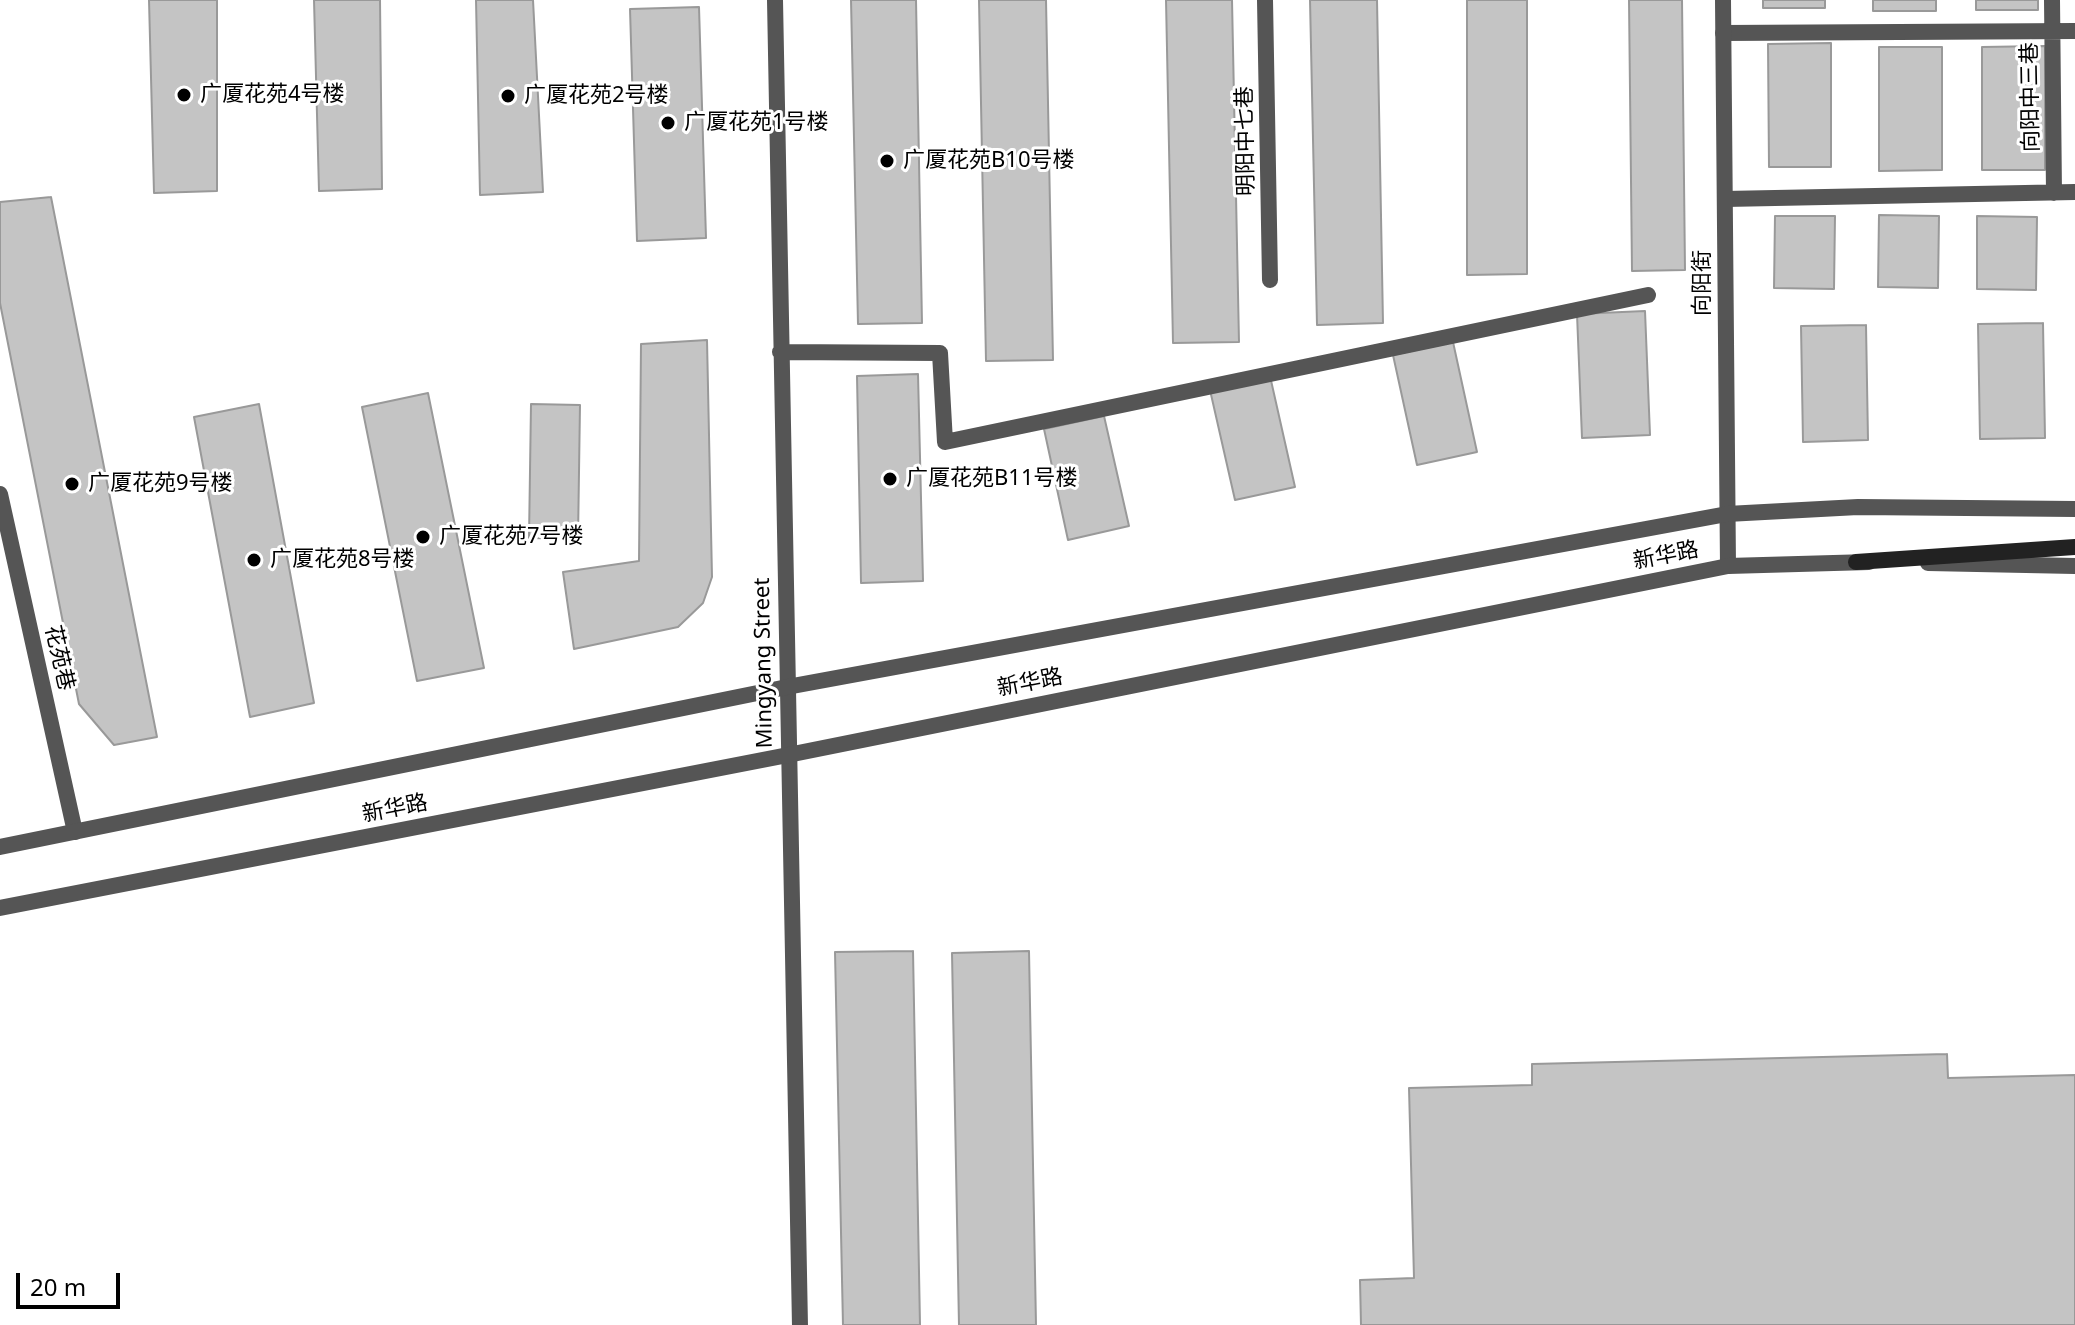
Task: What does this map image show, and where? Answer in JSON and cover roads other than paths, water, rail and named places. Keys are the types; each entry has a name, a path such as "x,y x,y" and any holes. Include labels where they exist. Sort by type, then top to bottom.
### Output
{"main road":[{"path":"1856,562 2075,547"}],"street":[{"name":"Mingyang Street","path":"775,0 800,1325"},
{"name":"明阳中七巷","path":"1265,0 1270,280"},
{"name":"向阳街","path":"1723,0 1728,566"},
{"name":"向阳中三巷","path":"2052,0 2054,193"},
{"path":"1723,33 2075,31"},
{"path":"1725,199 2075,192"},
{"path":"780,352 940,353 945,442 1648,295"},
{"name":"花苑巷","path":"0,494 75,832"},
{"name":"新华路","path":"0,847 787,687 1727,514 1858,507 2075,509"},
{"name":"新华路","path":"0,908 788,755 1728,566 1856,562 2075,566"}],"place":[{"name":"广厦花苑4号楼","path":"184,95"},
{"name":"广厦花苑2号楼","path":"508,96"},
{"name":"广厦花苑1号楼","path":"668,123"},
{"name":"广厦花苑B10号楼","path":"887,161"},
{"name":"广厦花苑B11号楼","path":"890,479"},
{"name":"广厦花苑9号楼","path":"72,484"},
{"name":"广厦花苑7号楼","path":"423,537"},
{"name":"广厦花苑8号楼","path":"254,560"}]}
